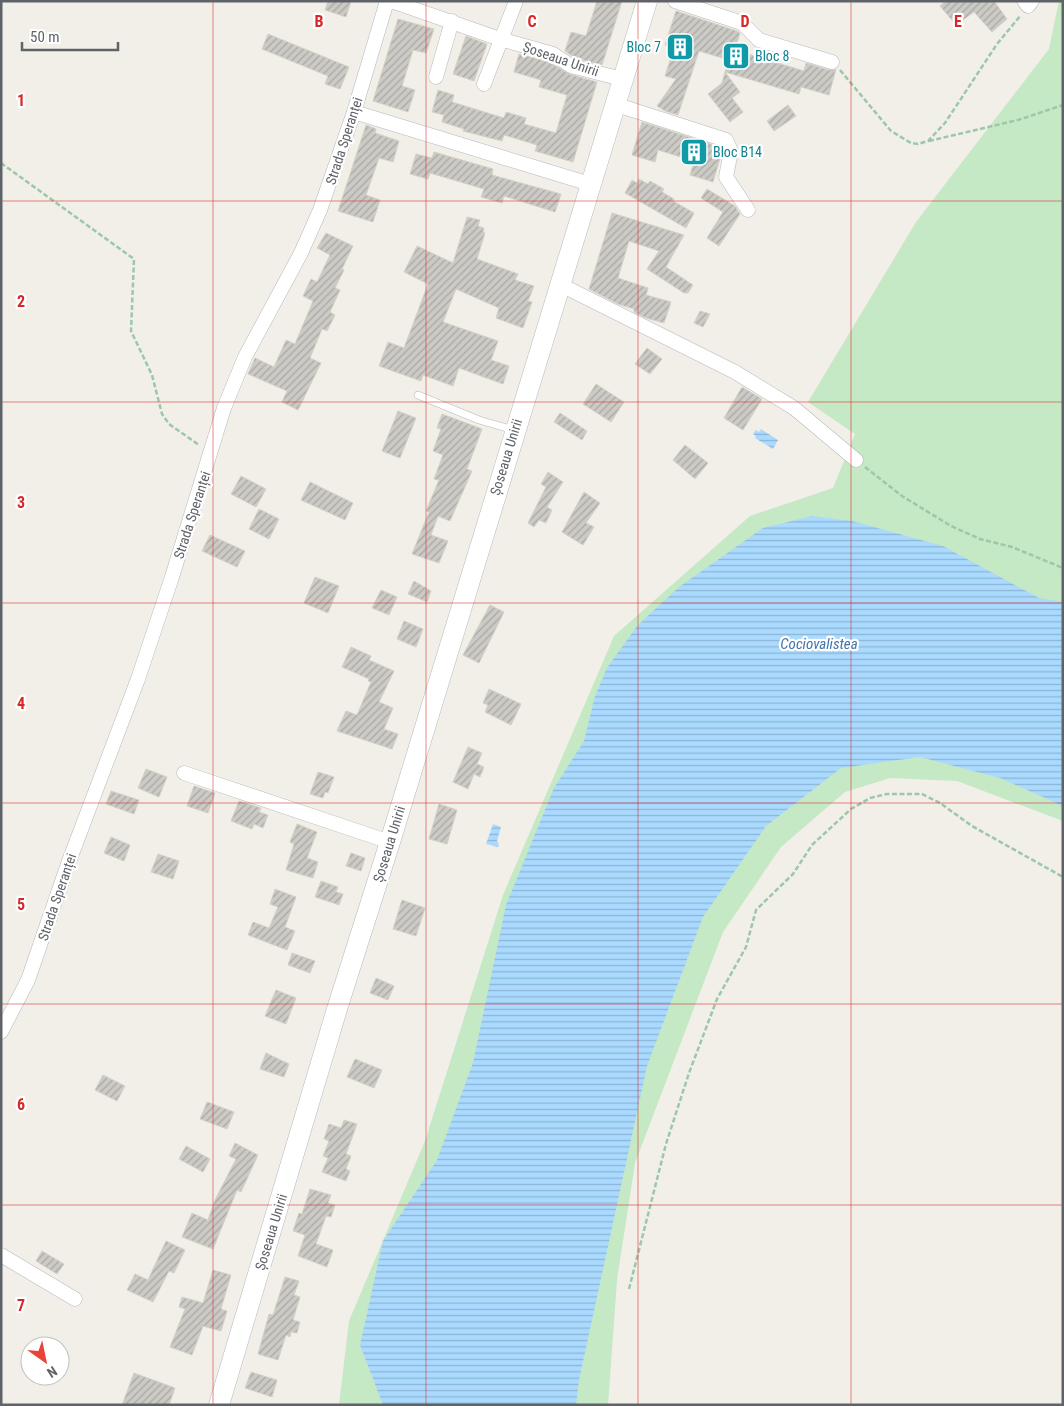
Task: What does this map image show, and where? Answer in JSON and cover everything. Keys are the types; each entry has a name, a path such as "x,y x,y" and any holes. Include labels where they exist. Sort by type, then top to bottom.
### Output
{"main road":[{"name":"Șoseaua Unirii","path":"220,1405 334,1018 390,842 514,431 647,1"}],"street":[{"name":"Șoseaua Unirii","path":"389,1 500,39 553,54 571,66 622,79"},
{"name":"Strada Speranței","path":"1,1032 28,980 68,864 138,679 224,408 245,357 301,253 320,210 354,112 389,1"},
{"path":"484,84 516,1"},
{"path":"675,1 742,23 759,40 832,62"},
{"path":"436,77 452,21"},
{"path":"614,104 726,140 731,151 726,177 748,210"},
{"path":"354,112 590,184"},
{"path":"559,284 735,372 794,408 856,460"},
{"path":"184,773 390,842"},
{"path":"1,1255 75,1299"}],"lane":[{"path":"418,395 479,420 514,431"}],"path":[{"path":"928,141 945,124 997,44 1028,3"},
{"path":"832,62 849,79 891,131 911,143 918,144 1018,120 1063,105"},
{"path":"1,163 134,259 131,331 152,375 162,414 169,424 211,453"},
{"path":"856,460 902,496 951,526 980,539 1012,547 1063,568"},
{"path":"629,1288 666,1144 688,1073 717,999 746,947 756,910 793,874 812,845 851,809 870,798 887,794 922,794 940,803 972,826 1063,877"}],"green space":[{"name":"Cociovalistea","path":"1059,1 1063,1 1063,821 957,781 890,778 845,792 781,847 723,932 635,1163 617,1280 608,1405 339,1405 349,1321 425,1141 503,895 614,636 750,516 833,488 855,434 808,402 916,222 1049,49"}],"water":[{"path":"761,429 778,440 773,449 755,438 756,436 753,434 756,430 759,432"},
{"name":"Cociovalistea","path":"812,516 852,521 943,546 1039,598 1063,602 1063,806 1000,778 920,757 841,768 766,826 703,917 647,1066 579,1380 576,1405 383,1405 360,1345 383,1241 437,1160 473,1063 506,905 554,788 584,741 595,696 607,668 637,626 679,587 763,528"},
{"path":"493,824 501,827 497,841 498,847 486,844"}],"building":[{"path":"328,1 351,1 346,17 325,10"},
{"path":"597,1 622,1 602,65 575,58 565,51 571,32 586,36"},
{"path":"946,1 994,1 1007,19 992,32 974,12 956,25 940,6"},
{"path":"676,11 737,31 740,33 735,50 804,71 806,63 829,70 836,69 829,95 801,87 799,94 725,72 729,60 699,51 678,115 665,111 657,106 676,79 665,76 674,48 665,45"},
{"path":"398,19 434,29 426,53 413,50 402,86 415,90 408,112 373,101"},
{"path":"268,34 349,67 340,89 325,84 328,76 262,49"},
{"path":"466,36 487,44 474,81 453,74"},
{"path":"519,54 549,62 569,74 597,82 573,162 535,151 537,145 504,135 502,141 463,131 464,129 442,122 444,115 432,112 438,90 454,95 452,102 504,118 506,112 526,118 524,124 556,133 567,95 539,87 541,80 514,72"},
{"path":"725,72 740,92 732,98 743,112 730,122 708,94 722,83"},
{"path":"788,105 796,116 774,131 767,121"},
{"name":"Bloc B14","path":"642,122 720,147 722,152 713,182 690,175 694,161 658,150 655,162 632,155"},
{"path":"366,125 376,129 375,133 399,141 393,162 379,158 366,195 380,200 373,222 338,211"},
{"path":"434,152 493,169 492,175 561,194 555,212 504,196 502,203 481,197 484,189 430,173 428,179 410,174 416,154 432,158"},
{"path":"639,179 648,184 650,181 664,189 662,192 674,199 673,201 694,213 686,228 625,193 632,180 637,183"},
{"path":"707,189 735,206 740,214 719,246 707,238 723,212 701,198"},
{"path":"612,213 684,235 666,267 693,285 688,293 684,293 647,269 659,251 629,241 618,278 648,288 646,295 671,302 664,323 646,318 634,312 634,309 618,304 589,289"},
{"path":"467,217 480,220 478,226 484,228 483,232 485,233 477,259 518,274 515,280 534,286 528,301 532,302 523,328 496,318 499,308 456,289 443,322 498,341 491,360 509,366 503,384 459,368 453,386 423,375 421,381 379,366 388,342 404,348 428,284 404,272 417,246 453,263"},
{"path":"326,233 353,246 335,288 340,290 330,312 335,315 327,331 322,329 310,358 321,363 298,410 282,402 287,391 248,374 255,358 274,367 286,340 295,344 313,301 303,296 311,279 317,282 330,255 317,248"},
{"path":"700,311 710,314 703,327 694,323"},
{"path":"647,348 662,359 650,374 635,364"},
{"path":"596,384 624,402 611,422 583,404"},
{"path":"742,387 762,399 743,430 724,418"},
{"path":"398,411 416,418 400,458 382,451"},
{"path":"560,413 587,431 582,440 554,422"},
{"path":"442,414 482,429 467,469 472,471 450,521 438,516 431,535 448,541 439,563 412,554 429,512 426,511 439,480 434,479 443,455 433,451 441,429 437,428"},
{"path":"685,445 708,463 695,479 673,460"},
{"path":"548,472 563,482 547,507 552,510 546,523 539,520 534,527 528,523 546,487 541,484"},
{"path":"241,476 266,489 256,507 231,494"},
{"path":"310,482 353,503 345,520 301,500"},
{"path":"584,492 600,503 586,523 594,527 583,545 562,532"},
{"path":"259,509 279,519 269,539 249,529"},
{"path":"210,535 245,551 237,567 202,551"},
{"path":"315,577 339,586 328,613 304,603"},
{"path":"414,581 431,591 427,602 408,594"},
{"path":"381,590 397,597 389,615 372,608"},
{"path":"490,605 504,612 479,663 463,655"},
{"path":"404,621 423,629 416,647 397,639"},
{"path":"351,647 371,656 369,660 394,671 379,702 393,708 384,729 398,734 392,749 337,731 346,711 357,715 371,682 368,681 369,679 342,667"},
{"path":"489,689 521,704 511,725 485,712 488,705 483,703"},
{"path":"468,747 482,753 477,764 484,767 480,777 474,774 468,789 453,782"},
{"path":"146,769 167,777 159,797 138,788"},
{"path":"318,772 334,777 328,793 325,792 323,798 310,794"},
{"path":"194,786 215,793 208,813 187,806"},
{"path":"111,791 139,800 134,814 106,804"},
{"path":"239,801 261,808 259,812 268,815 263,828 254,824 252,829 231,821"},
{"path":"439,804 457,810 447,844 429,839"},
{"path":"297,824 317,832 307,858 318,862 313,878 286,870 294,844 290,842"},
{"path":"111,837 130,845 124,861 104,853"},
{"path":"351,853 365,858 361,871 346,866"},
{"path":"158,854 179,861 173,879 151,872"},
{"path":"321,881 338,887 336,892 343,894 339,905 315,897"},
{"path":"275,889 296,897 285,927 295,931 287,950 248,935 253,922 269,928 278,907 270,904"},
{"path":"402,900 425,908 416,936 393,929"},
{"path":"292,953 315,961 310,973 288,965"},
{"path":"376,978 394,986 388,1000 370,993"},
{"path":"276,990 296,998 286,1024 265,1016"},
{"path":"266,1053 289,1064 284,1077 260,1069"},
{"path":"355,1059 382,1070 374,1088 347,1077"},
{"path":"103,1075 125,1086 117,1101 95,1090"},
{"path":"207,1102 234,1112 227,1129 200,1119"},
{"path":"344,1120 357,1124 346,1154 351,1156 346,1169 350,1171 346,1181 322,1172 328,1158 323,1156 329,1141 324,1139 329,1124 341,1128"},
{"path":"235,1143 258,1155 241,1192 237,1190 213,1249 182,1237 192,1213 208,1220 215,1200 236,1159 229,1156"},
{"path":"186,1146 210,1159 203,1172 179,1159"},
{"path":"310,1189 331,1195 328,1203 335,1205 331,1217 326,1216 316,1244 333,1250 327,1267 298,1256 305,1235 293,1231 299,1213 302,1214"},
{"path":"166,1241 185,1250 174,1273 169,1271 153,1302 127,1290 135,1274 148,1280"},
{"path":"42,1251 64,1264 57,1274 36,1261"},
{"path":"213,1270 231,1275 221,1309 227,1311 221,1331 203,1326 192,1355 170,1347 185,1309 179,1307 182,1297 203,1303"},
{"path":"285,1277 299,1281 294,1295 300,1297 293,1320 300,1322 297,1333 291,1332 290,1337 286,1335 278,1360 258,1354 269,1314 273,1315"},
{"path":"251,1372 277,1380 272,1397 245,1388"},
{"path":"134,1373 175,1388 169,1405 122,1405"}],"place":[{"name":"Bloc 7","path":"680,47"},
{"name":"Bloc 8","path":"736,56"},
{"name":"Bloc B14","path":"694,152"}]}
